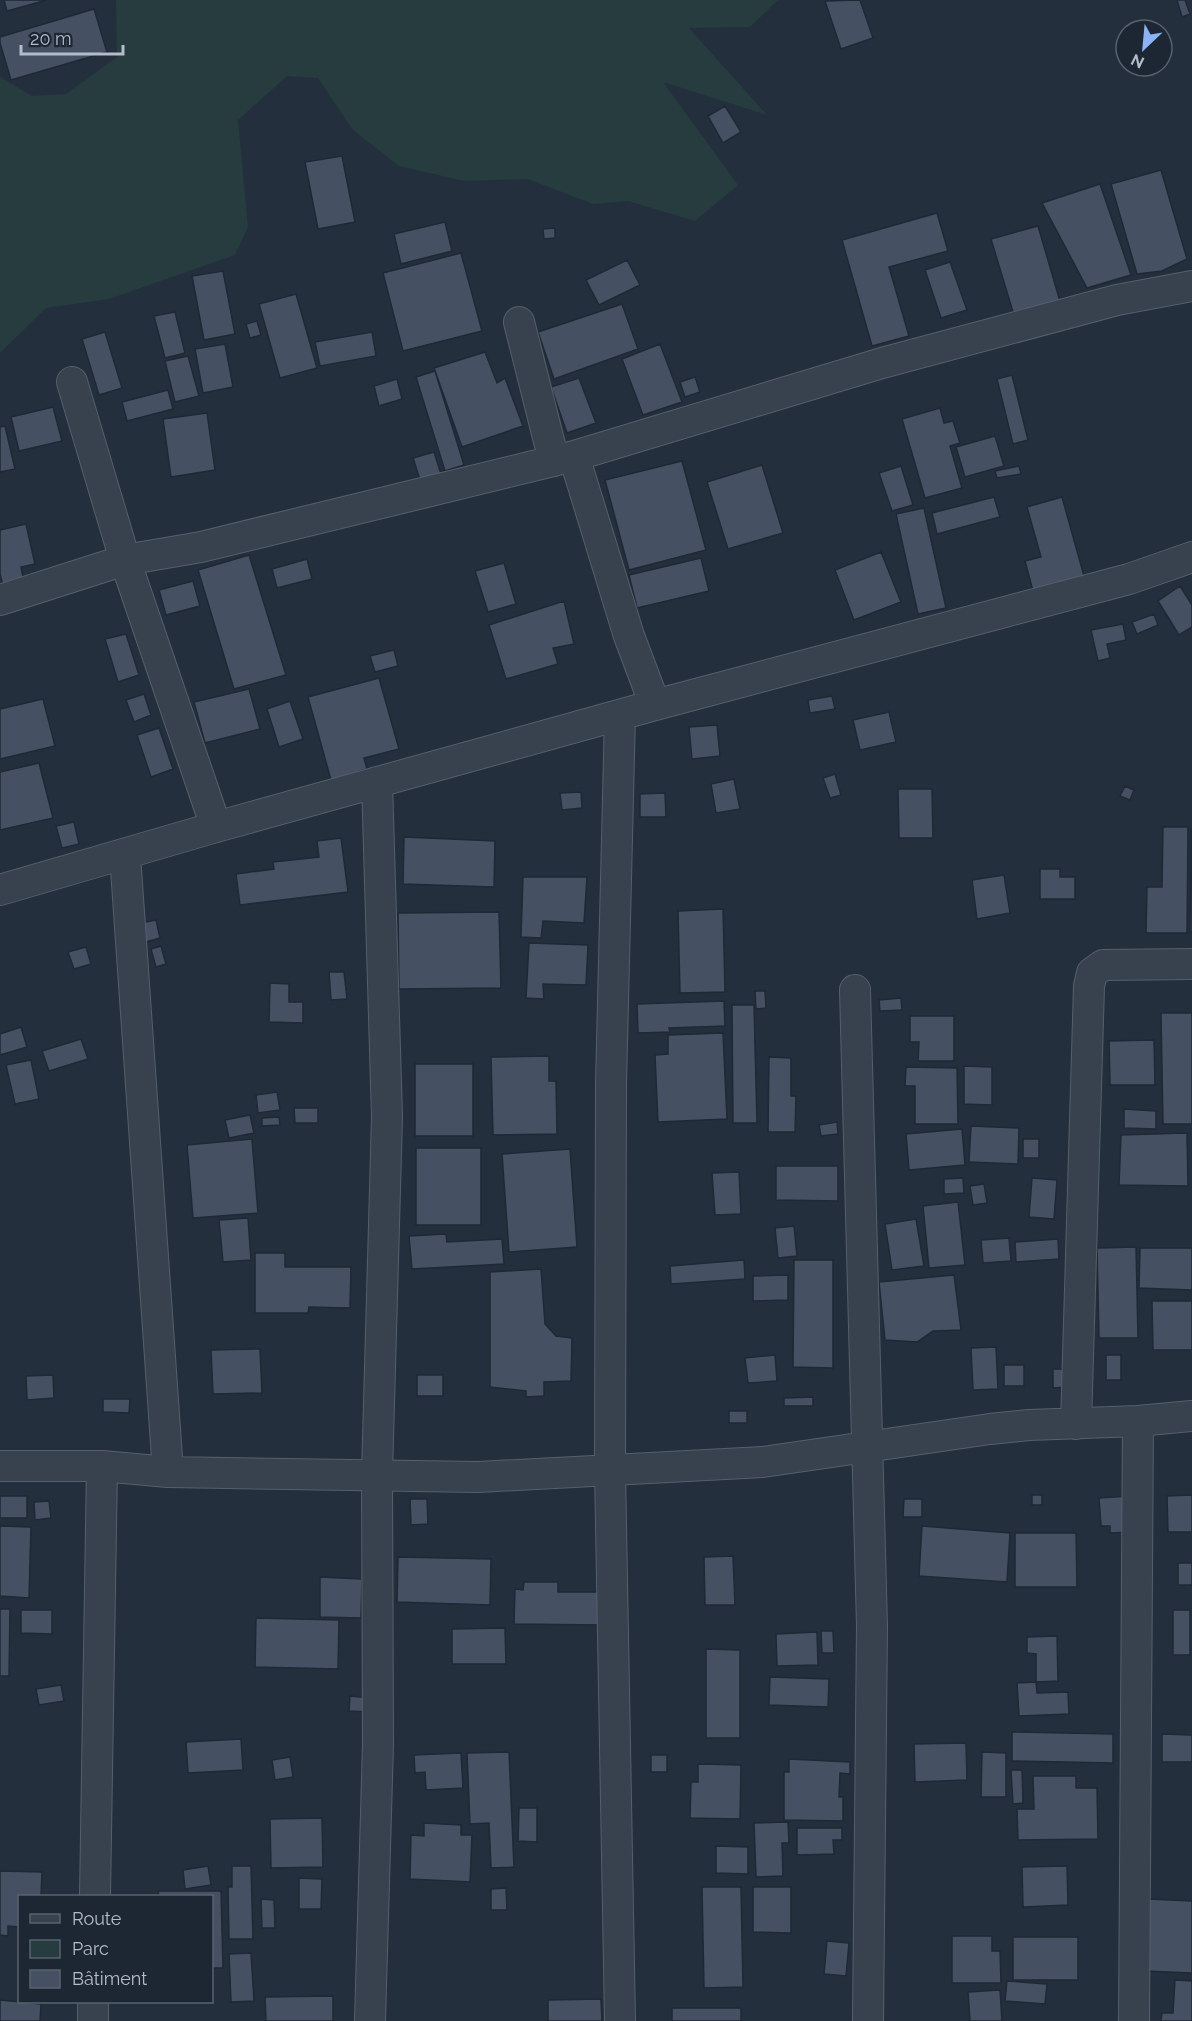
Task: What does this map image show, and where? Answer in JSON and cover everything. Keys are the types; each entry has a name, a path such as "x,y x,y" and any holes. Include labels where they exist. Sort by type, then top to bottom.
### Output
{"street":[{"path":"0,600 125,560 201,547 564,458 882,363 1117,300 1192,286"},
{"path":"519,322 564,458 655,705"},
{"path":"72,382 125,560 216,827"},
{"path":"0,890 216,827 655,705 1129,579 1192,557"},
{"path":"620,715 610,1084 610,1470 621,2021"},
{"path":"370,2021 378,1744 377,1475 387,1117 377,782"},
{"path":"125,855 168,1472"},
{"path":"1076,1424 1089,986 1092,973 1103,965 1192,964"},
{"path":"855,990 872,1626 868,2021"},
{"path":"0,1466 102,1466 168,1472 478,1477 763,1462 990,1429 1192,1416"},
{"path":"1134,2021 1138,1421"},
{"path":"95,1895 102,1466"},
{"path":"93,2003 93,2021"}],"green space":[{"path":"116,0 778,0 750,27 689,28 767,115 663,82 738,185 695,221 628,201 593,204 528,179 464,181 399,166 353,130 318,78 287,76 238,120 248,227 235,255 109,299 46,308 0,353 0,77 32,96 66,94 117,57"}],"building":[{"path":"4,0 47,0 7,11"},
{"path":"860,0 873,38 841,49 825,1"},
{"path":"1177,0 1185,0 1190,14 1182,17"},
{"path":"94,9 107,52 11,80 0,37"},
{"path":"725,106 741,132 723,143 708,116"},
{"path":"342,156 355,222 318,229 305,162"},
{"path":"1161,170 1187,259 1162,271 1137,274 1111,184"},
{"path":"1100,184 1131,275 1087,288 1042,203"},
{"path":"937,213 948,251 889,267 909,336 872,346 842,240"},
{"path":"445,222 452,251 401,264 394,234"},
{"path":"1038,226 1062,308 1016,322 991,239"},
{"path":"555,228 555,238 544,239 543,229"},
{"path":"461,253 482,331 403,351 383,273"},
{"path":"627,260 640,285 599,305 586,280"},
{"path":"950,262 967,310 941,318 925,270"},
{"path":"223,271 235,334 204,340 192,276"},
{"path":"296,294 317,368 280,378 259,304"},
{"path":"622,304 638,349 554,379 538,332"},
{"path":"175,312 185,353 165,358 154,316"},
{"path":"257,321 261,335 250,338 246,324"},
{"path":"105,332 122,388 99,395 82,339"},
{"path":"372,332 376,356 320,366 315,342"},
{"path":"225,344 233,387 203,393 195,349"},
{"path":"660,344 682,402 643,415 622,359"},
{"path":"485,352 497,383 505,378 523,426 462,447 434,368"},
{"path":"188,356 199,396 175,402 165,361"},
{"path":"435,371 464,465 445,471 416,377"},
{"path":"1012,375 1028,440 1013,444 997,379"},
{"path":"695,377 700,392 685,397 680,382"},
{"path":"579,378 596,423 567,433 551,387"},
{"path":"397,379 402,399 379,406 374,386"},
{"path":"168,390 173,409 127,421 122,402"},
{"path":"53,407 62,441 19,451 11,417"},
{"path":"940,408 944,423 953,421 960,443 950,446 962,488 925,498 902,419"},
{"path":"207,413 215,470 171,477 163,419"},
{"path":"5,426 15,469 0,472 0,427"},
{"path":"995,436 1004,466 965,477 956,447"},
{"path":"434,452 442,477 421,483 413,458"},
{"path":"682,461 706,550 629,570 605,480"},
{"path":"762,465 783,533 728,549 707,482"},
{"path":"901,466 913,505 892,511 879,473"},
{"path":"1019,466 1021,474 997,478 995,471"},
{"path":"994,497 1000,517 937,534 932,513"},
{"path":"1062,497 1084,576 1033,591 1025,561 1041,557 1027,507"},
{"path":"924,508 946,608 918,614 896,514"},
{"path":"26,524 35,564 21,567 24,582 3,586 0,574 0,530"},
{"path":"881,552 901,602 854,620 835,570"},
{"path":"249,555 286,675 234,689 198,570"},
{"path":"701,558 709,591 637,608 629,575"},
{"path":"307,559 312,579 277,588 272,569"},
{"path":"504,563 516,604 488,612 475,571"},
{"path":"193,581 200,606 166,615 159,590"},
{"path":"1180,586 1192,605 1192,627 1179,635 1158,601"},
{"path":"564,601 574,644 553,648 558,664 506,679 489,625"},
{"path":"1154,614 1158,625 1137,634 1132,622"},
{"path":"1123,624 1126,640 1107,644 1110,658 1098,661 1091,630"},
{"path":"126,634 139,675 118,682 105,639"},
{"path":"394,650 398,666 375,672 370,656"},
{"path":"379,678 399,749 364,758 367,769 331,780 308,697"},
{"path":"249,689 260,729 205,743 194,702"},
{"path":"144,694 151,715 134,722 126,700"},
{"path":"832,696 835,709 810,713 808,700"},
{"path":"43,699 55,746 0,759 0,709"},
{"path":"290,701 303,739 279,747 267,709"},
{"path":"889,712 896,742 860,750 853,720"},
{"path":"717,725 720,756 692,759 689,727"},
{"path":"159,728 173,769 151,777 137,735"},
{"path":"39,763 53,818 0,830 0,772"},
{"path":"835,774 841,795 830,798 823,778"},
{"path":"734,779 740,809 716,813 711,784"},
{"path":"1125,786 1134,790 1130,800 1120,796"},
{"path":"898,789 932,789 933,838 899,838"},
{"path":"581,792 582,808 562,810 560,793"},
{"path":"665,793 666,817 640,817 640,794"},
{"path":"74,822 79,844 62,848 56,826"},
{"path":"1163,827 1188,827 1187,933 1146,933 1147,887 1162,887"},
{"path":"1191,829 1192,932 1190,932"},
{"path":"404,837 495,841 494,887 403,884"},
{"path":"341,838 348,892 240,905 236,874 274,869 273,862 319,857 317,841"},
{"path":"1040,869 1060,869 1060,877 1075,877 1075,899 1040,899"},
{"path":"1004,875 1010,913 977,919 972,880"},
{"path":"523,877 587,877 584,923 543,921 541,938 521,937"},
{"path":"723,909 725,992 680,993 678,911"},
{"path":"499,912 501,988 399,989 398,913"},
{"path":"156,920 160,938 146,942 141,923"},
{"path":"529,943 588,945 586,985 543,984 544,999 526,998"},
{"path":"161,946 166,964 156,967 151,949"},
{"path":"86,947 91,964 74,969 68,952"},
{"path":"329,972 344,972 347,999 331,1000"},
{"path":"270,983 289,984 289,1002 303,1002 303,1023 269,1022"},
{"path":"755,991 765,991 766,1008 756,1009"},
{"path":"901,998 902,1010 880,1011 879,1000"},
{"path":"724,1001 725,1026 669,1028 670,1032 638,1033 637,1004"},
{"path":"732,1005 754,1005 757,1123 733,1123"},
{"path":"1161,1013 1192,1013 1192,1124 1163,1124"},
{"path":"910,1016 954,1016 954,1061 918,1061 919,1042 910,1042"},
{"path":"21,1027 27,1047 0,1055 0,1034"},
{"path":"723,1033 727,1119 658,1122 655,1055 668,1054 668,1035"},
{"path":"81,1039 88,1059 49,1071 42,1051"},
{"path":"1154,1040 1155,1085 1110,1085 1109,1041"},
{"path":"549,1056 549,1081 556,1081 557,1134 493,1135 491,1057"},
{"path":"769,1057 791,1058 791,1096 796,1096 795,1132 768,1132"},
{"path":"31,1060 39,1099 15,1104 6,1065"},
{"path":"415,1064 473,1064 473,1136 415,1136"},
{"path":"964,1066 992,1067 992,1105 964,1104"},
{"path":"906,1067 957,1068 958,1124 915,1124 915,1086 905,1086"},
{"path":"277,1092 280,1110 258,1113 256,1095"},
{"path":"294,1108 318,1108 318,1123 295,1123"},
{"path":"1124,1109 1156,1111 1156,1129 1124,1128"},
{"path":"250,1115 254,1133 229,1138 225,1120"},
{"path":"279,1117 280,1125 262,1126 262,1118"},
{"path":"837,1122 838,1134 821,1136 819,1125"},
{"path":"971,1126 1019,1128 1018,1164 969,1162"},
{"path":"962,1129 965,1165 909,1170 906,1134"},
{"path":"1187,1133 1188,1186 1119,1185 1121,1135"},
{"path":"252,1139 258,1213 193,1218 187,1145"},
{"path":"1023,1139 1039,1139 1039,1158 1023,1158"},
{"path":"416,1148 481,1148 481,1225 416,1225"},
{"path":"570,1149 577,1247 509,1252 502,1154"},
{"path":"776,1166 838,1166 838,1201 776,1200"},
{"path":"739,1172 741,1214 715,1215 712,1173"},
{"path":"963,1178 964,1193 944,1194 944,1179"},
{"path":"1032,1178 1057,1180 1054,1219 1029,1217"},
{"path":"984,1184 987,1203 973,1205 970,1186"},
{"path":"958,1202 965,1265 929,1268 923,1206"},
{"path":"248,1218 251,1260 223,1262 219,1220"},
{"path":"916,1219 924,1266 892,1270 885,1224"},
{"path":"794,1226 797,1256 778,1258 775,1228"},
{"path":"446,1234 447,1242 502,1239 504,1264 412,1269 409,1236"},
{"path":"1009,1238 1011,1261 983,1263 981,1240"},
{"path":"1058,1239 1059,1259 1016,1262 1015,1242"},
{"path":"1136,1247 1138,1338 1099,1338 1097,1248"},
{"path":"1140,1248 1192,1248 1192,1290 1139,1288"},
{"path":"255,1253 285,1253 285,1267 351,1267 350,1308 309,1307 308,1313 255,1313"},
{"path":"744,1260 745,1279 671,1284 670,1266"},
{"path":"794,1260 833,1260 833,1368 793,1367"},
{"path":"541,1269 545,1324 556,1336 572,1338 571,1381 544,1382 544,1396 526,1397 526,1391 490,1387 490,1272"},
{"path":"788,1275 788,1300 753,1301 753,1276"},
{"path":"954,1275 961,1330 933,1331 917,1342 885,1340 879,1282"},
{"path":"1152,1301 1192,1301 1192,1350 1153,1350"},
{"path":"996,1347 998,1389 973,1390 971,1348"},
{"path":"260,1349 262,1393 213,1394 211,1350"},
{"path":"775,1355 777,1381 748,1383 745,1358"},
{"path":"1106,1355 1121,1355 1121,1380 1106,1380"},
{"path":"1004,1365 1024,1365 1024,1386 1004,1386"},
{"path":"1053,1369 1066,1369 1067,1387 1053,1388"},
{"path":"53,1375 54,1398 27,1400 26,1376"},
{"path":"417,1375 443,1375 443,1396 417,1396"},
{"path":"813,1397 813,1406 784,1406 784,1398"},
{"path":"103,1399 130,1399 129,1413 103,1412"},
{"path":"729,1411 747,1411 747,1423 729,1423"},
{"path":"1032,1495 1042,1495 1042,1505 1032,1505"},
{"path":"1192,1495 1192,1532 1168,1532 1167,1496"},
{"path":"0,1496 27,1496 27,1518 0,1518"},
{"path":"1129,1496 1132,1532 1110,1533 1110,1526 1101,1526 1099,1498"},
{"path":"410,1499 427,1499 428,1524 411,1525"},
{"path":"904,1499 922,1499 922,1517 903,1517"},
{"path":"49,1501 51,1518 35,1520 34,1502"},
{"path":"0,1526 31,1527 29,1598 0,1596"},
{"path":"922,1526 1010,1533 1007,1582 919,1576"},
{"path":"1015,1533 1076,1533 1077,1587 1015,1587"},
{"path":"733,1556 735,1605 705,1605 704,1557"},
{"path":"398,1557 491,1559 490,1605 397,1602"},
{"path":"1178,1563 1192,1563 1192,1585 1178,1585"},
{"path":"320,1577 362,1579 361,1618 320,1617"},
{"path":"524,1582 558,1582 558,1592 604,1592 603,1625 514,1624 515,1589 523,1590"},
{"path":"0,1609 10,1609 9,1676 0,1676"},
{"path":"21,1610 52,1610 52,1634 21,1633"},
{"path":"1173,1610 1190,1610 1190,1655 1173,1655"},
{"path":"256,1618 339,1620 338,1669 255,1667"},
{"path":"505,1628 506,1664 452,1664 452,1629"},
{"path":"821,1631 833,1631 834,1653 822,1653"},
{"path":"817,1632 818,1665 777,1666 776,1634"},
{"path":"1057,1636 1058,1681 1036,1682 1036,1654 1027,1653 1027,1637"},
{"path":"706,1649 740,1650 740,1738 706,1738"},
{"path":"770,1677 829,1679 828,1707 769,1705"},
{"path":"1036,1682 1037,1693 1068,1692 1069,1714 1019,1716 1017,1683"},
{"path":"61,1685 64,1701 39,1705 36,1689"},
{"path":"350,1696 370,1698 369,1712 349,1711"},
{"path":"1012,1732 1113,1734 1113,1763 1012,1761"},
{"path":"1162,1734 1192,1735 1192,1762 1162,1762"},
{"path":"241,1739 243,1770 188,1773 186,1742"},
{"path":"966,1743 967,1780 915,1782 914,1744"},
{"path":"509,1752 514,1867 491,1868 489,1823 470,1824 467,1753"},
{"path":"982,1752 1006,1753 1006,1797 981,1797"},
{"path":"461,1753 463,1788 426,1790 425,1772 415,1773 414,1755"},
{"path":"651,1755 667,1755 667,1772 651,1772"},
{"path":"290,1757 293,1777 275,1780 272,1760"},
{"path":"789,1759 850,1762 850,1774 840,1773 839,1797 843,1797 843,1821 784,1820 784,1772 789,1772"},
{"path":"698,1764 741,1765 740,1819 690,1818 691,1782 698,1782"},
{"path":"1011,1770 1022,1770 1023,1803 1013,1804"},
{"path":"1033,1776 1076,1776 1076,1788 1097,1788 1098,1839 1018,1840 1017,1809 1034,1809"},
{"path":"519,1808 537,1808 537,1842 518,1841"},
{"path":"322,1818 323,1867 271,1868 270,1819"},
{"path":"788,1822 789,1843 782,1843 783,1876 756,1877 754,1823"},
{"path":"424,1823 461,1825 461,1835 472,1835 470,1882 410,1879 411,1835 424,1836"},
{"path":"797,1828 842,1828 842,1840 833,1840 834,1854 797,1855"},
{"path":"716,1846 748,1847 748,1874 716,1873"},
{"path":"208,1866 211,1885 185,1889 183,1870"},
{"path":"232,1866 251,1866 253,1939 229,1939 228,1887 232,1887"},
{"path":"1067,1866 1068,1905 1023,1907 1022,1867"},
{"path":"0,1871 42,1872 41,1895 18,1895 18,1927 8,1926 8,1936 0,1935"},
{"path":"299,1878 322,1879 321,1909 299,1909"},
{"path":"702,1887 741,1887 743,1987 704,1988"},
{"path":"753,1887 791,1887 791,1933 753,1932"},
{"path":"506,1888 507,1910 491,1910 491,1889"},
{"path":"158,1891 221,1891 223,1968 213,1968 213,1895 159,1895"},
{"path":"261,1899 274,1900 275,1928 262,1928"},
{"path":"1148,1899 1192,1901 1192,1973 1145,1971"},
{"path":"952,1936 992,1936 992,1951 1000,1951 1001,1983 952,1983"},
{"path":"1013,1937 1078,1937 1078,1980 1013,1980"},
{"path":"827,1941 849,1943 846,1976 824,1974"},
{"path":"251,1953 254,2001 231,2002 229,1954"},
{"path":"1175,1980 1192,1981 1192,2021 1161,2021 1162,2013 1173,2013"},
{"path":"1007,1981 1047,1984 1045,2004 1005,2001"},
{"path":"1000,1990 1002,2021 970,2021 968,1992"},
{"path":"333,1996 333,2021 266,2021 265,1997"},
{"path":"601,1999 602,2021 548,2021 548,2000"},
{"path":"0,2000 41,2004 40,2021 0,2021"},
{"path":"672,2008 741,2008 741,2021 672,2021"}]}
